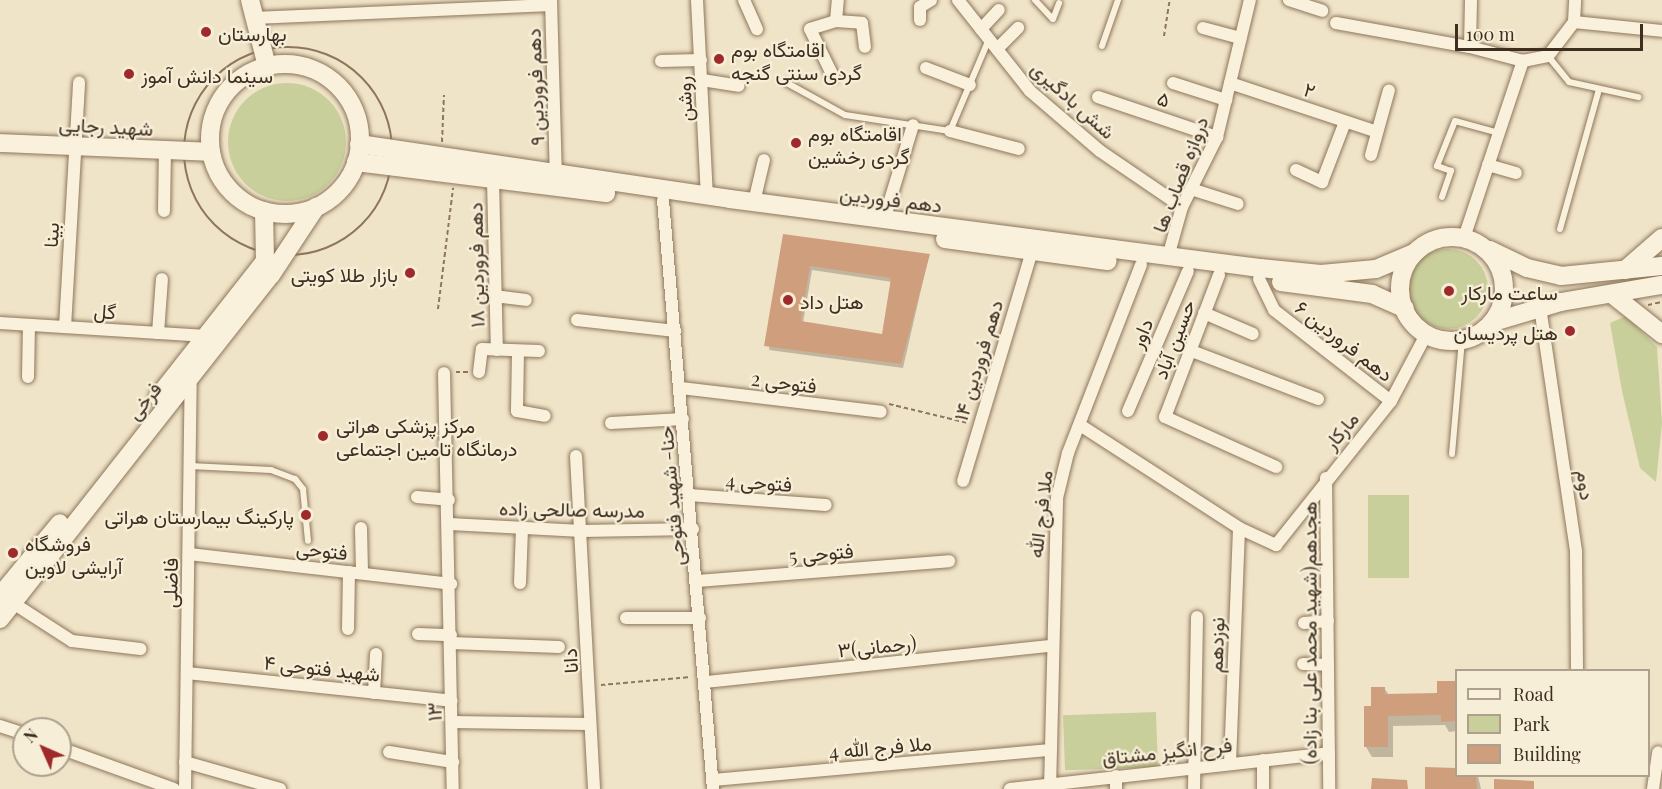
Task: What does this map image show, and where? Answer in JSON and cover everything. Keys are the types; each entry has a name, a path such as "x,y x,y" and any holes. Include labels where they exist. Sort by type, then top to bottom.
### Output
{"main road":[{"path":"250,0 265,58"},
{"path":"265,58 302,67 333,81 357,121 359,144 356,162 341,189 316,207 290,214 264,211 229,189 211,152 216,108 229,89 265,58"},
{"name":"شهید رجایی","path":"0,143 211,152"},
{"name":"دهم فروردین","path":"359,144 393,158 454,174 1372,294 1404,309"},
{"name":"دهم فروردین","path":"356,162 393,158 441,157 884,220 1321,274 1376,268 1416,252"},
{"name":"فرخی","path":"7,600 191,377 285,256 316,207"},
{"path":"264,211 265,254"},
{"path":"1662,266 1623,272 1561,276 1527,268 1464,238 1438,239 1416,252 1404,269 1404,309 1426,334 1462,340 1493,322 1540,307 1662,285"},
{"path":"1623,272 1662,238"},
{"path":"1486,248 1504,284 1493,322"},
{"name":"فرخی","path":"0,619 7,600 265,261 265,254"},
{"path":"1613,295 1662,334"}],"street":[{"name":"روشن","path":"697,0 707,196"},
{"path":"744,0 757,28"},
{"path":"836,21 838,0"},
{"path":"920,20 920,7 931,0"},
{"name":"شش بادگیری","path":"958,0 1047,106 1100,151 1182,207"},
{"name":"دروازه قصاب ها","path":"1168,256 1182,207 1218,137 1251,0"},
{"path":"1289,0 1322,11"},
{"path":"1470,47 1471,0"},
{"path":"1336,23 1470,47 1523,61 1548,56 1574,22 1575,0"},
{"path":"254,18 488,4 551,3"},
{"name":"دهم فروردین ۹","path":"551,3 556,174"},
{"path":"985,33 999,10"},
{"path":"833,76 810,29 836,21 861,23 865,47"},
{"path":"1574,22 1662,31"},
{"path":"997,49 1018,28"},
{"path":"1203,28 1241,38"},
{"path":"661,61 701,60"},
{"path":"1464,238 1523,61"},
{"path":"926,68 970,85"},
{"path":"702,80 739,86"},
{"name":"بینا","path":"65,327 79,82"},
{"path":"1173,83 1226,100"},
{"name":"۲","path":"1230,83 1377,132"},
{"path":"1371,155 1389,90"},
{"name":"۵","path":"1098,97 1218,137"},
{"path":"1296,170 1322,182 1345,122"},
{"path":"884,220 913,125"},
{"path":"950,131 1019,149"},
{"path":"164,211 174,151"},
{"path":"754,202 764,160"},
{"path":"1488,165 1516,173"},
{"name":"دهم فروردین ۱۸","path":"493,179 497,350"},
{"path":"1191,189 1238,204"},
{"name":"حنا- شهید فتوحی","path":"663,200 706,679 713,785"},
{"name":"دهم فروردین ۱۴","path":"963,481 977,425 1032,251"},
{"name":"ملا فرج الله","path":"1049,785 1051,646 1057,498 1080,425 1140,265"},
{"name":"داور","path":"1128,411 1188,271"},
{"name":"حسین آباد","path":"1219,275 1165,417 1169,424 1276,467"},
{"path":"158,333 162,279"},
{"name":"دهم فروردین ۶","path":"1259,279 1274,310 1391,400"},
{"path":"494,296 526,300"},
{"name":"دوم","path":"1540,307 1576,551 1577,669"},
{"path":"1204,313 1252,334"},
{"path":"577,320 675,331"},
{"name":"گل","path":"0,322 207,336"},
{"path":"28,377 29,324"},
{"name":"مارکار","path":"1239,528 1276,545 1326,478 1391,400 1426,334"},
{"path":"478,372 480,350 539,351"},
{"path":"1189,350 1318,399"},
{"path":"518,352 518,413 545,416"},
{"name":"۱۳","path":"444,373 450,524 453,789"},
{"name":"فاضلی","path":"185,789 191,377"},
{"name":"فتوحی 2","path":"681,388 881,412"},
{"path":"611,423 683,419"},
{"path":"1080,425 1239,528"},
{"name":"دانا","path":"576,456 582,531 590,686 589,724 594,789"},
{"name":"هجدهم(شهید محمد علی بنا زاده)","path":"1326,478 1329,789"},
{"name":"فتوحی 4","path":"689,495 826,505"},
{"path":"417,497 449,500"},
{"name":"مدرسه صالحی زاده","path":"450,524 582,531 693,529"},
{"path":"361,528 362,573"},
{"path":"520,583 522,528"},
{"name":"نوزدهم","path":"1230,763 1239,528"},
{"name":"فتوحی","path":"189,554 451,584"},
{"name":"فتوحی 5","path":"697,581 949,561"},
{"path":"348,629 349,572"},
{"path":"7,600 72,641 141,649"},
{"path":"1194,789 1197,617"},
{"path":"627,618 700,618"},
{"path":"1304,623 1328,621"},
{"path":"418,634 451,639 559,647"},
{"name":"۳(رحمانی)","path":"706,679 1051,646"},
{"path":"374,693 376,654"},
{"path":"1302,664 1328,665"},
{"name":"شهید فتوحی ۴","path":"187,673 452,701"},
{"path":"452,722 589,724"},
{"name":"4 ملا فرج الله","path":"713,785 1051,750"},
{"path":"1653,789 1656,751"},
{"path":"72,752 174,789"},
{"path":"389,753 453,762"},
{"name":"فرح انگیز مشتاق","path":"1010,789 1329,753"},
{"path":"1263,760 1263,789"},
{"path":"185,762 280,789"},
{"path":"1116,776 1116,789"}],"lane":[{"path":"1035,0 1053,19 1059,3"},
{"path":"1102,46 1118,0"},
{"path":"787,83 846,115 950,131 970,85 985,33"},
{"path":"1548,56 1569,82 1638,97"},
{"path":"1560,230 1599,89"},
{"path":"1442,197 1451,171 1437,166 1455,121 1499,133"},
{"path":"1452,454 1462,340"},
{"path":"190,466 271,470 295,479 303,489 308,541"}],"path":[{"path":"1164,36 1170,0"},
{"path":"294,46 325,52 352,68 384,109 393,158 373,213 355,232 310,254 285,256 265,254 231,238 198,206 174,151 197,99 214,77 265,58 294,46"},
{"path":"441,157 444,95"},
{"path":"438,309 454,174"},
{"path":"444,373 478,372"},
{"path":"881,412 889,404 977,425"},
{"path":"590,686 706,679"}],"green space":[{"path":"287,83 320,93 336,109 346,142 336,175 320,191 287,201 254,191 238,175 228,142 238,109 254,93"},
{"path":"1448,249 1463,252 1476,261 1485,274 1488,289 1485,304 1476,317 1463,326 1448,329 1433,326 1420,317 1411,304 1408,289 1411,274 1420,261 1433,252"},
{"path":"1626,316 1657,347 1662,423 1656,482 1640,468 1622,391 1610,323"},
{"path":"1368,495 1409,495 1409,578 1368,578"},
{"path":"1156,712 1158,767 1065,770 1063,715"}],"building":[{"name":"هتل داد","path":"783,234 930,254 901,364 764,346","holes":["810,266 891,278 882,334 801,321"]},
{"path":"1437,681 1455,681 1455,721 1441,722 1441,715 1388,716 1388,747 1364,747 1364,706 1371,706 1371,687 1385,687 1385,694 1437,693"},
{"path":"1425,767 1455,768 1455,777 1476,777 1477,789 1425,789"},
{"path":"1372,778 1407,780 1408,789 1371,789"},
{"path":"1494,779 1534,781 1534,789 1494,789"}],"place":[{"name":"بهارستان","path":"206,32"},
{"name":"اقامتگاه بوم گردی سنتی گنجه","path":"719,59"},
{"name":"سینما دانش آموز","path":"129,74"},
{"name":"اقامتگاه بوم گردی رخشین","path":"796,143"},
{"name":"بازار طلا کویتی","path":"410,273"},
{"name":"ساعت مارکار","path":"1449,291"},
{"name":"هتل داد","path":"788,300"},
{"name":"هتل پردیسان","path":"1570,331"},
{"name":"مرکز پزشکی هراتی درمانگاه تامین اجتماعی","path":"323,436"},
{"name":"پارکینگ بیمارستان هراتی","path":"306,515"},
{"name":"فروشگاه آرایشی لاوین","path":"13,553"}]}
